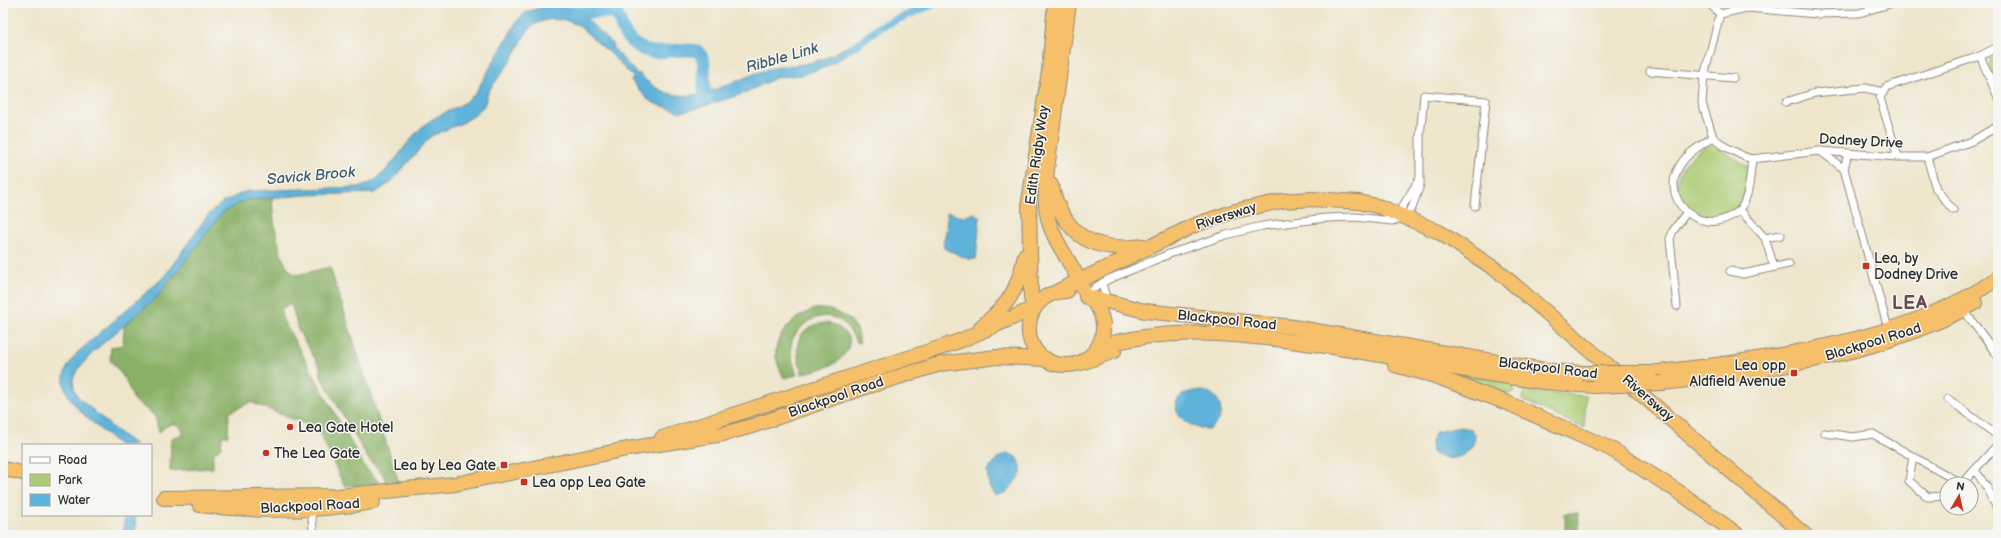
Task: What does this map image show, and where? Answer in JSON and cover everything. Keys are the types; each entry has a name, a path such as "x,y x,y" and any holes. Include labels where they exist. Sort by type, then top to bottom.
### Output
{"highway":[{"name":"Edith Rigby Way","path":"1056,3 1055,69 1047,169 1047,214 1059,244 1080,281 1086,296"},
{"name":"Edith Rigby Way","path":"1034,308 1030,298 1028,233 1029,201 1036,147 1069,3"},
{"path":"1047,169 1054,198 1060,212 1067,224 1085,239 1098,245 1116,248 1140,246 1160,242"},
{"name":"Riversway","path":"1058,291 1195,225 1235,210 1282,201 1341,200 1374,205 1439,232 1498,271 1805,535"},
{"path":"968,338 996,314 1012,297 1022,271 1028,233"},
{"name":"Blackpool Road","path":"1086,296 1157,313 1293,327 1551,371 1582,374 1650,373 1748,361 1889,334 1937,322 1998,278"},
{"name":"Blackpool Road","path":"1961,306 1998,289"},
{"path":"1083,361 1093,354 1098,347 1103,334 1102,319 1096,306 1086,296 1072,291 1058,291 1044,297 1034,308 1029,322 1029,336 1035,349 1046,359 1064,365 1083,361 1139,343 1187,334"},
{"name":"Blackpool Road","path":"627,449 968,338 1034,308"},
{"name":"Blackpool Road","path":"1098,347 1138,337 1187,334 1247,336 1357,350 1518,379 1598,386 1662,383 1753,372 1840,354 1889,334"},
{"path":"1357,350 1371,359 1432,375 1505,402 1611,449 1682,494 1738,535"},
{"name":"Blackpool Road","path":"156,497 311,502 455,484 627,449 709,437 752,426 869,386 940,364 997,357 1046,359"},
{"path":"3,470 22,473"}],"street":[{"path":"1709,3 1720,14"},
{"path":"1720,14 1747,8 1817,14 1859,14 1893,3"},
{"path":"1720,14 1704,76 1702,103 1713,137 1686,156 1676,174 1674,186 1676,194 1686,213 1706,221 1726,219 1740,210 1747,197 1752,159"},
{"path":"1898,157 1880,98 1886,87 1980,56 1998,47"},
{"path":"1980,56 1998,96"},
{"path":"1650,71 1733,78"},
{"path":"1786,102 1815,93 1851,89 1866,88 1883,92"},
{"path":"1401,215 1412,208 1417,196 1424,95 1486,101 1475,206"},
{"name":"Dodney Drive","path":"1713,137 1732,151 1752,159 1820,151 1898,157 1927,157 1972,141 1998,126"},
{"path":"1820,151 1844,169"},
{"path":"1848,152 1844,169 1889,334"},
{"path":"1927,157 1936,189 1953,210"},
{"path":"1740,210 1765,238 1774,267"},
{"path":"1677,306 1670,239 1686,213"},
{"name":"Riversway","path":"1086,296 1102,283 1169,254 1226,235 1262,226 1326,218 1355,217 1396,221 1401,215"},
{"path":"1765,238 1781,235"},
{"path":"1730,271 1744,274 1788,264"},
{"path":"1102,283 1107,302"},
{"path":"1961,306 1998,356"},
{"path":"1948,399 1998,436"},
{"path":"1825,433 1854,438 1873,434 1948,476"},
{"path":"1969,476 1998,444"},
{"path":"1912,456 1910,481 1928,497 1939,496"},
{"path":"1975,470 1989,491 1998,511"},
{"path":"311,502 313,530"}],"green space":[{"path":"1998,54 1998,88 1989,68 1991,57"},
{"path":"1711,144 1749,167 1744,196 1737,207 1723,216 1706,217 1698,215 1684,204 1679,195 1677,186 1678,177 1688,161 1703,148"},
{"path":"272,197 273,216 281,253 291,271 297,275 330,267 399,483 386,483 383,474 369,460 321,377 320,367 298,330 292,306 288,305 281,309 282,318 364,466 378,481 378,484 344,486 318,429 250,402 229,413 228,436 222,436 221,447 213,455 213,468 170,471 171,438 184,434 179,426 175,424 170,424 159,433 155,416 134,400 125,379 110,360 111,347 123,345 124,326 157,297 223,212 246,200"},
{"path":"815,309 830,310 845,317 856,328 859,335 859,343 856,342 849,329 841,321 830,317 816,318 803,326 793,338 791,353 797,375 784,378 776,357 778,341 787,327 800,316"},
{"path":"824,323 839,327 846,334 849,341 848,348 844,355 835,363 802,374 797,349 798,341 806,330"},
{"path":"1446,371 1514,383 1514,392 1508,394"},
{"path":"1524,391 1586,396 1584,428 1522,400"},
{"path":"1565,513 1578,513 1580,535 1565,535"}],"water":[{"path":"551,4 561,6 579,14 613,45 612,47 637,74 639,73 654,86 669,93 685,96 701,94 717,89 766,70 820,60 856,42 859,46 826,67 801,75 778,77 742,94 681,112 656,104 647,99 631,80 634,78 608,51 578,25 565,20 551,19 540,22 532,26 525,35 512,59 488,92 484,106 475,115 464,122 431,136 390,183 375,193 305,195 246,200 223,212 157,297 94,351 78,369 73,379 77,396 114,429 135,444 118,444 75,405 65,386 64,377 67,367 73,358 164,277 207,216 223,202 247,191 361,187 370,183 386,170 425,124 468,100 475,94 517,21 527,12"},
{"path":"947,212 964,217 974,213 980,217 976,259 968,259 944,248 943,241 946,232"},
{"path":"1194,391 1204,391 1210,393 1215,397 1220,406 1217,422 1209,429 1198,428 1189,424 1182,419 1178,412 1176,406 1178,399 1184,394"},
{"path":"1461,427 1470,429 1475,435 1474,443 1470,449 1459,457 1452,458 1438,456 1432,452 1431,442 1436,432"},
{"path":"1008,453 1016,457 1021,466 1021,474 1007,492 995,496 989,486 987,471 998,458"},
{"path":"125,516 135,516 136,535 123,535"}],"waterway":[{"name":"Ribble Link","path":"849,49 857,45 879,27 936,3"},
{"name":"Savick Brook","path":"561,13 614,12 617,15 625,35 637,46 645,50 653,52 678,50 697,51 703,60 704,92 706,98"}],"place":[{"name":"Lea, by Dodney Drive","path":"1866,266"},
{"name":"Lea opp Aldfield Avenue","path":"1794,373"},
{"name":"Lea Gate Hotel","path":"290,427"},
{"name":"The Lea Gate","path":"266,453"},
{"name":"Lea by Lea Gate","path":"504,465"},
{"name":"Lea opp Lea Gate","path":"524,482"}],"district":[{"name":"LEA","path":"1910,303"}]}
